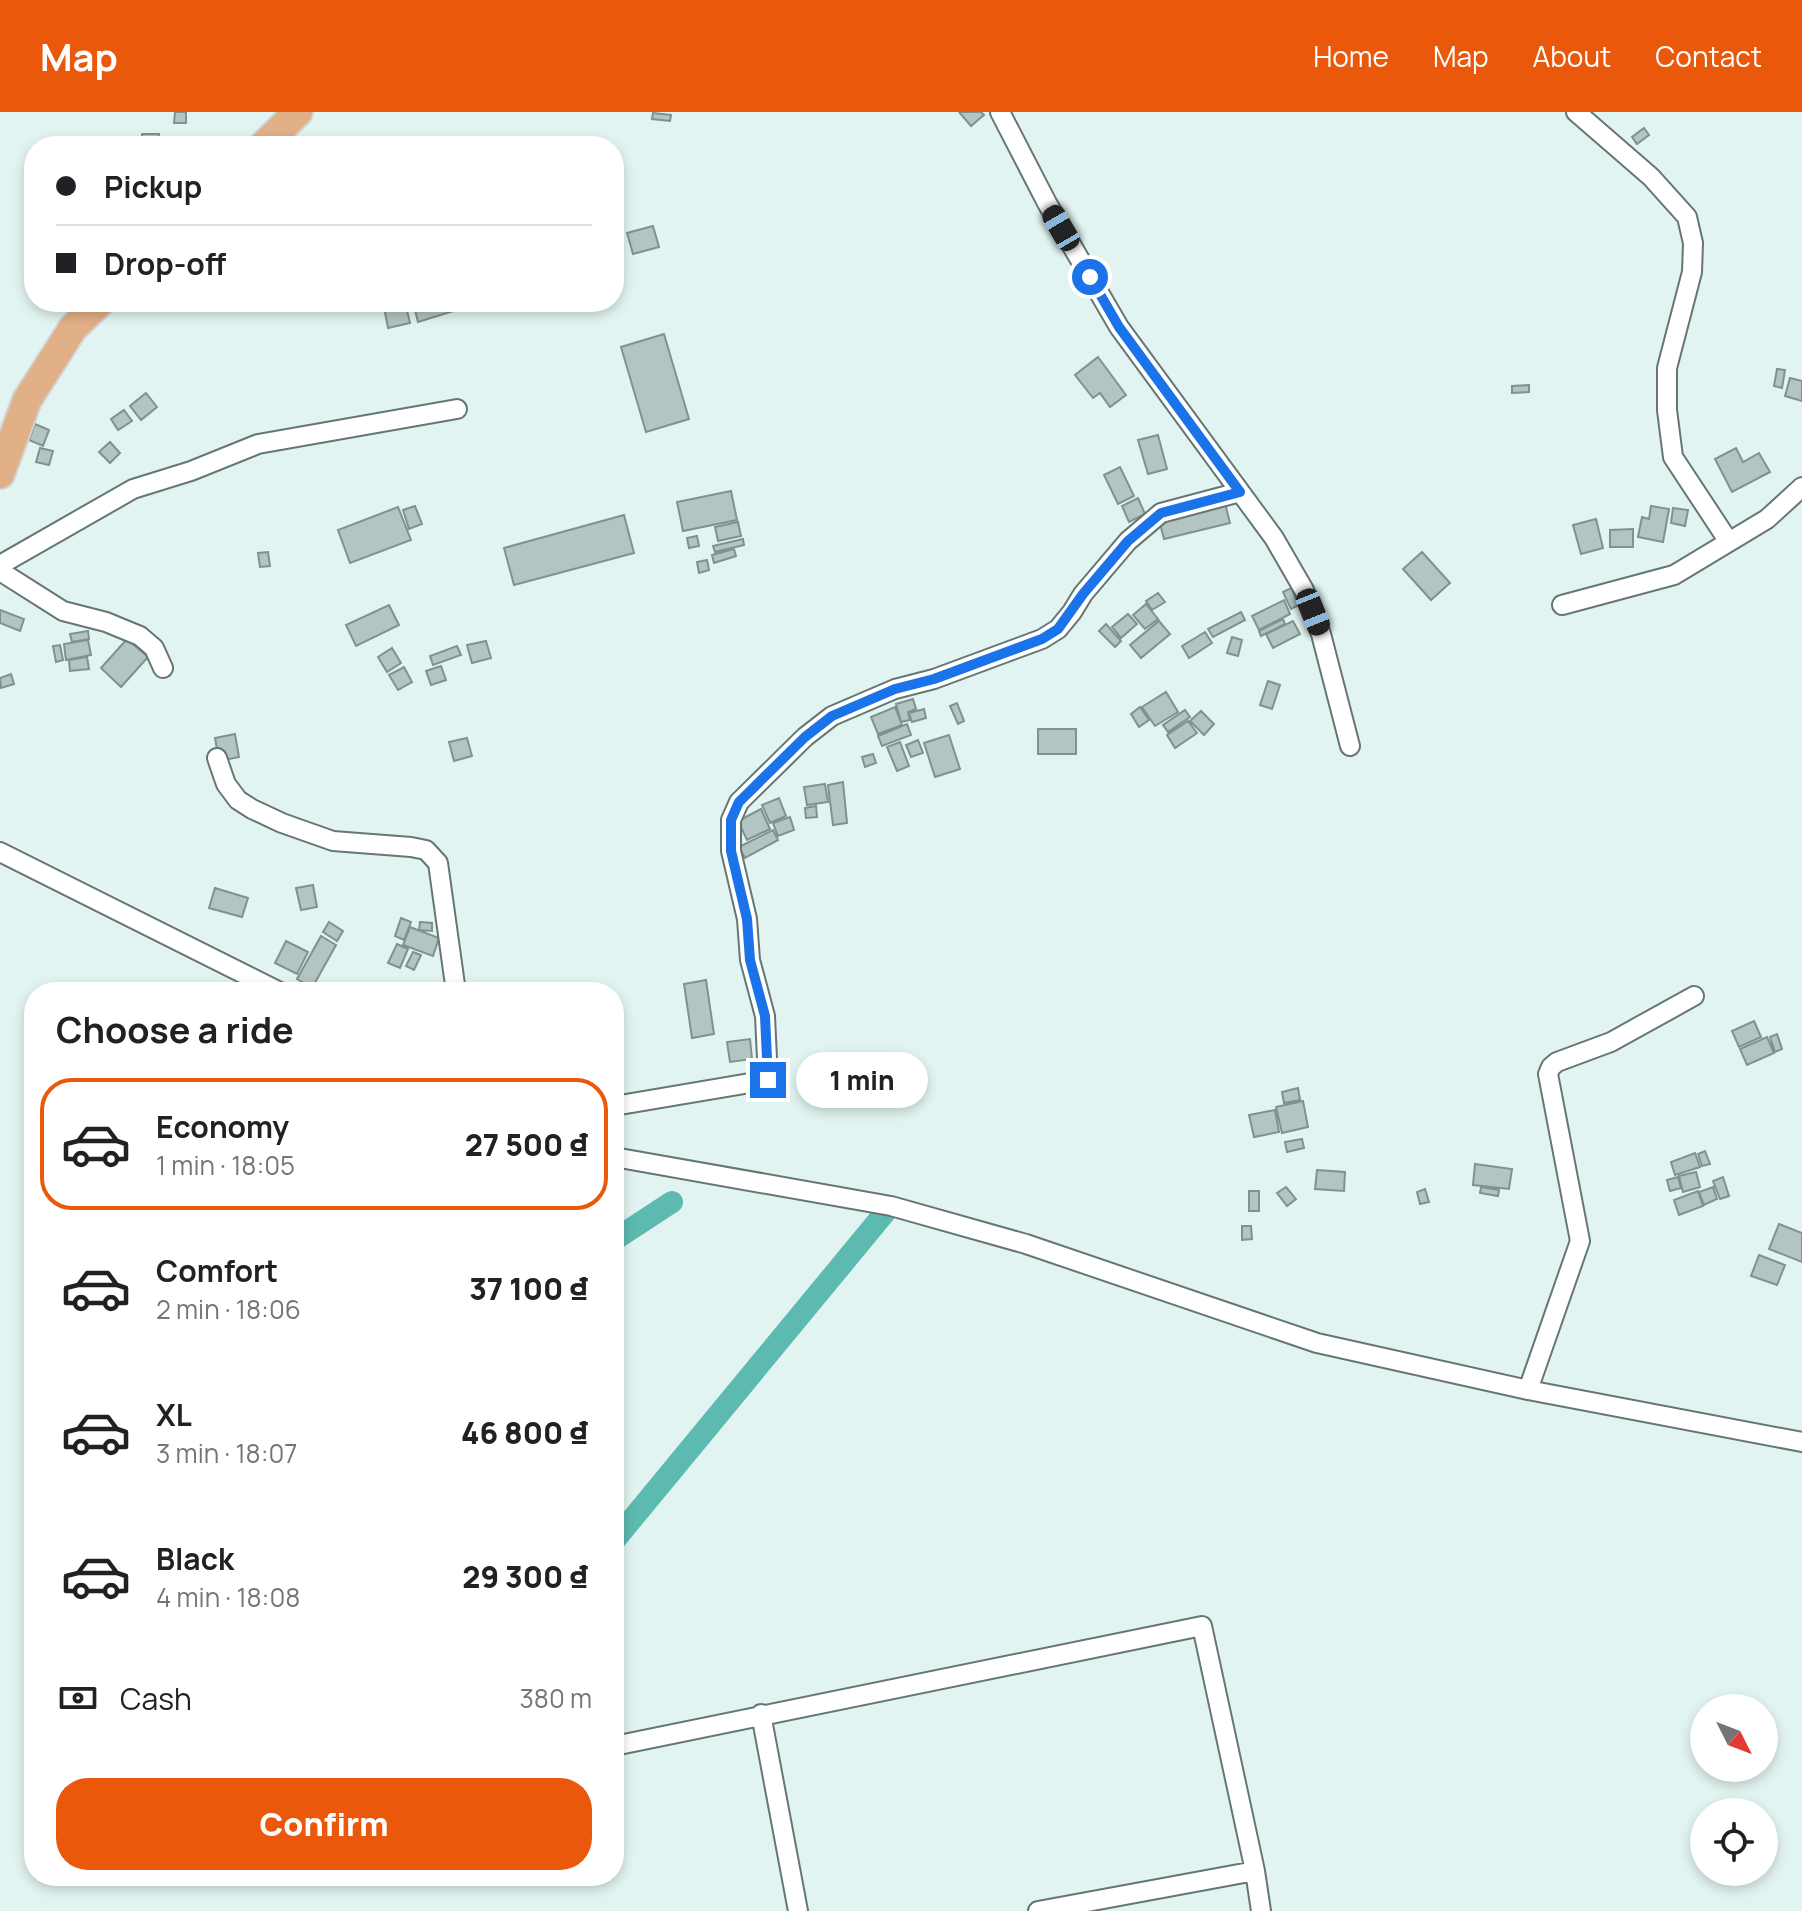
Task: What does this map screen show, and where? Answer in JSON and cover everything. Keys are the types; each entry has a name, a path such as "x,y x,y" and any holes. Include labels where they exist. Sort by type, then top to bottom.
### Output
{"main road":[{"path":"273,136 298,112"},
{"path":"0,474 27,400 73,328 90,312"}],"street":[{"path":"1000,112 1047,203 1119,327 1274,538 1304,590 1321,634 1350,746"},
{"path":"1576,112 1651,177 1687,217 1693,243 1692,272 1667,368 1667,410 1673,457 1729,542"},
{"path":"163,668 154,648 140,636 106,622 63,611 0,568 133,489 191,471 258,444 457,409"},
{"path":"1562,605 1674,575 1767,519 1802,487"},
{"path":"624,1104 768,1080 765,1016 750,960 747,919 731,851 731,820 739,802 753,787 805,737 832,716 895,689 934,679 1042,639 1058,629 1128,541 1161,513 1240,492"},
{"path":"217,758 226,784 238,800 282,823 333,841 426,850 438,863 455,982"},
{"path":"0,852 260,982"},
{"path":"1528,1390 1580,1241 1548,1074 1557,1062 1611,1042 1694,996"},
{"path":"624,1159 891,1206 1026,1244 1317,1343 1528,1390 1802,1442"},
{"path":"624,1744 1202,1626 1261,1911"},
{"path":"761,1714 798,1911"},
{"path":"1038,1911 1255,1871"}],"building":[{"path":"175,112 186,112 186,123 174,123"},
{"path":"959,112 981,112 984,115 971,126"},
{"path":"653,113 671,115 670,121 652,119"},
{"path":"1644,128 1649,135 1637,144 1632,137"},
{"path":"653,226 659,247 633,254 627,233"},
{"path":"385,312 407,312 410,323 388,328"},
{"path":"416,312 450,312 418,322"},
{"path":"664,334 689,419 646,432 621,347"},
{"path":"1098,357 1126,395 1110,407 1100,393 1093,398 1075,375"},
{"path":"1777,369 1785,370 1782,388 1774,386"},
{"path":"1790,378 1802,381 1802,401 1785,396"},
{"path":"1529,385 1529,392 1512,393 1512,386"},
{"path":"146,393 157,407 141,420 130,406"},
{"path":"124,410 132,421 118,430 111,419"},
{"path":"35,424 49,430 43,446 29,440"},
{"path":"1158,435 1167,469 1148,474 1138,440"},
{"path":"110,442 120,453 110,463 99,452"},
{"path":"40,448 53,451 49,465 36,462"},
{"path":"1736,448 1743,462 1759,453 1770,472 1732,492 1715,459"},
{"path":"1120,467 1134,496 1118,504 1104,475"},
{"path":"731,491 737,520 683,531 677,502"},
{"path":"1138,498 1145,514 1129,522 1122,506"},
{"path":"1225,503 1230,523 1164,539 1159,520"},
{"path":"415,506 422,524 409,529 403,510"},
{"path":"1651,506 1669,509 1663,542 1638,537 1642,517 1649,519"},
{"path":"398,507 411,540 350,563 338,530"},
{"path":"1673,508 1688,510 1685,526 1671,523"},
{"path":"624,515 634,553 514,585 504,548"},
{"path":"1596,519 1603,548 1581,554 1573,525"},
{"path":"738,522 741,536 718,541 715,527"},
{"path":"1633,529 1633,547 1610,547 1610,530"},
{"path":"697,536 699,546 689,548 687,538"},
{"path":"743,539 744,545 715,552 713,546"},
{"path":"734,549 736,556 714,563 712,555"},
{"path":"268,552 270,566 260,567 258,553"},
{"path":"1422,552 1450,583 1431,600 1403,569"},
{"path":"707,560 709,570 699,573 697,562"},
{"path":"1291,588 1299,605 1291,609 1283,592"},
{"path":"1158,593 1165,602 1152,610 1146,601"},
{"path":"1284,600 1290,614 1259,630 1252,616"},
{"path":"1146,604 1158,619 1145,629 1133,615"},
{"path":"389,605 399,625 356,646 346,625"},
{"path":"0,610 24,619 20,631 0,623"},
{"path":"1241,612 1245,620 1213,637 1208,629"},
{"path":"1128,614 1137,624 1121,638 1112,627"},
{"path":"1283,619 1285,624 1261,636 1259,631"},
{"path":"1159,621 1170,634 1141,658 1130,645"},
{"path":"1293,621 1300,634 1273,648 1266,634"},
{"path":"1106,624 1121,641 1115,647 1099,631"},
{"path":"88,631 89,639 72,642 70,634"},
{"path":"1205,632 1212,643 1189,658 1182,646"},
{"path":"1232,637 1242,640 1238,656 1227,653"},
{"path":"127,639 148,657 121,687 101,668"},
{"path":"88,640 91,655 66,660 64,644"},
{"path":"486,641 491,658 472,663 467,645"},
{"path":"60,645 63,660 56,662 53,646"},
{"path":"457,646 461,655 433,665 430,656"},
{"path":"392,648 401,663 387,672 378,657"},
{"path":"87,657 89,669 70,671 69,660"},
{"path":"441,666 446,680 431,685 426,671"},
{"path":"404,667 412,682 398,690 389,675"},
{"path":"11,674 14,684 1,688 0,678"},
{"path":"1268,681 1280,685 1272,709 1260,705"},
{"path":"1166,692 1178,712 1155,726 1142,707"},
{"path":"913,699 916,709 908,712 910,720 901,722 896,704"},
{"path":"957,703 964,721 958,724 950,706"},
{"path":"895,707 902,725 878,734 871,717"},
{"path":"1140,707 1149,720 1139,727 1131,714"},
{"path":"924,709 926,718 912,722 909,713"},
{"path":"1185,710 1190,717 1168,732 1163,725"},
{"path":"1201,711 1214,724 1204,735 1190,721"},
{"path":"1188,721 1197,733 1175,748 1167,735"},
{"path":"907,724 911,735 882,746 878,736"},
{"path":"1038,729 1076,729 1076,754 1038,754"},
{"path":"235,734 239,757 219,761 215,738"},
{"path":"949,735 960,769 935,777 924,743"},
{"path":"467,738 472,756 454,761 449,742"},
{"path":"918,740 923,753 911,757 906,745"},
{"path":"900,742 909,766 897,771 887,747"},
{"path":"873,754 876,763 865,767 862,757"},
{"path":"843,782 847,823 833,825 828,785"},
{"path":"825,784 828,802 807,805 804,787"},
{"path":"779,798 786,816 770,823 762,805"},
{"path":"816,806 817,817 806,818 805,808"},
{"path":"761,809 770,829 747,840 738,821"},
{"path":"790,817 794,830 778,836 773,823"},
{"path":"773,830 778,840 745,858 739,847"},
{"path":"313,885 317,907 301,910 296,888"},
{"path":"215,888 248,898 242,917 209,908"},
{"path":"401,918 411,922 404,940 395,936"},
{"path":"329,922 343,931 337,941 323,932"},
{"path":"420,922 432,923 432,931 419,930"},
{"path":"410,927 439,938 433,956 403,945"},
{"path":"321,936 336,945 315,982 297,979"},
{"path":"286,941 308,952 297,974 275,963"},
{"path":"397,944 408,949 400,968 388,963"},
{"path":"413,952 421,955 414,970 406,966"},
{"path":"706,980 714,1034 692,1038 684,984"},
{"path":"1754,1021 1761,1037 1739,1047 1732,1031"},
{"path":"1777,1034 1782,1049 1775,1052 1770,1037"},
{"path":"1767,1037 1774,1053 1747,1065 1740,1049"},
{"path":"750,1039 752,1059 730,1062 727,1042"},
{"path":"1298,1088 1300,1100 1284,1103 1282,1092"},
{"path":"1303,1101 1308,1127 1282,1133 1276,1107"},
{"path":"1275,1110 1279,1132 1254,1137 1249,1115"},
{"path":"1302,1139 1304,1148 1287,1152 1285,1142"},
{"path":"1705,1151 1710,1164 1702,1166 1698,1154"},
{"path":"1695,1153 1700,1167 1675,1175 1671,1162"},
{"path":"1475,1164 1512,1169 1509,1189 1473,1185"},
{"path":"1317,1170 1345,1172 1344,1191 1315,1189"},
{"path":"1696,1172 1700,1187 1683,1192 1679,1176"},
{"path":"1678,1177 1681,1188 1670,1191 1667,1180"},
{"path":"1723,1177 1729,1196 1720,1199 1713,1181"},
{"path":"1286,1187 1296,1199 1287,1206 1277,1193"},
{"path":"1481,1187 1499,1190 1498,1196 1480,1193"},
{"path":"1713,1187 1717,1199 1704,1205 1699,1192"},
{"path":"1425,1189 1429,1202 1420,1204 1417,1192"},
{"path":"1249,1191 1259,1191 1259,1211 1249,1211"},
{"path":"1698,1191 1703,1206 1679,1215 1674,1200"},
{"path":"1779,1224 1802,1233 1802,1262 1769,1249"},
{"path":"1242,1226 1251,1226 1252,1239 1242,1240"},
{"path":"1759,1255 1785,1265 1777,1285 1751,1276"}],"waterway":[{"path":"624,1233 672,1202"},
{"path":"624,1529 887,1210"}],"route":[{"path":"768,1080 765,1016 750,960 747,919 731,851 731,820 739,802 805,737 832,716 895,689 934,679 1042,639 1058,629 1128,541 1161,513 1240,492 1119,327 1090,277"}]}
